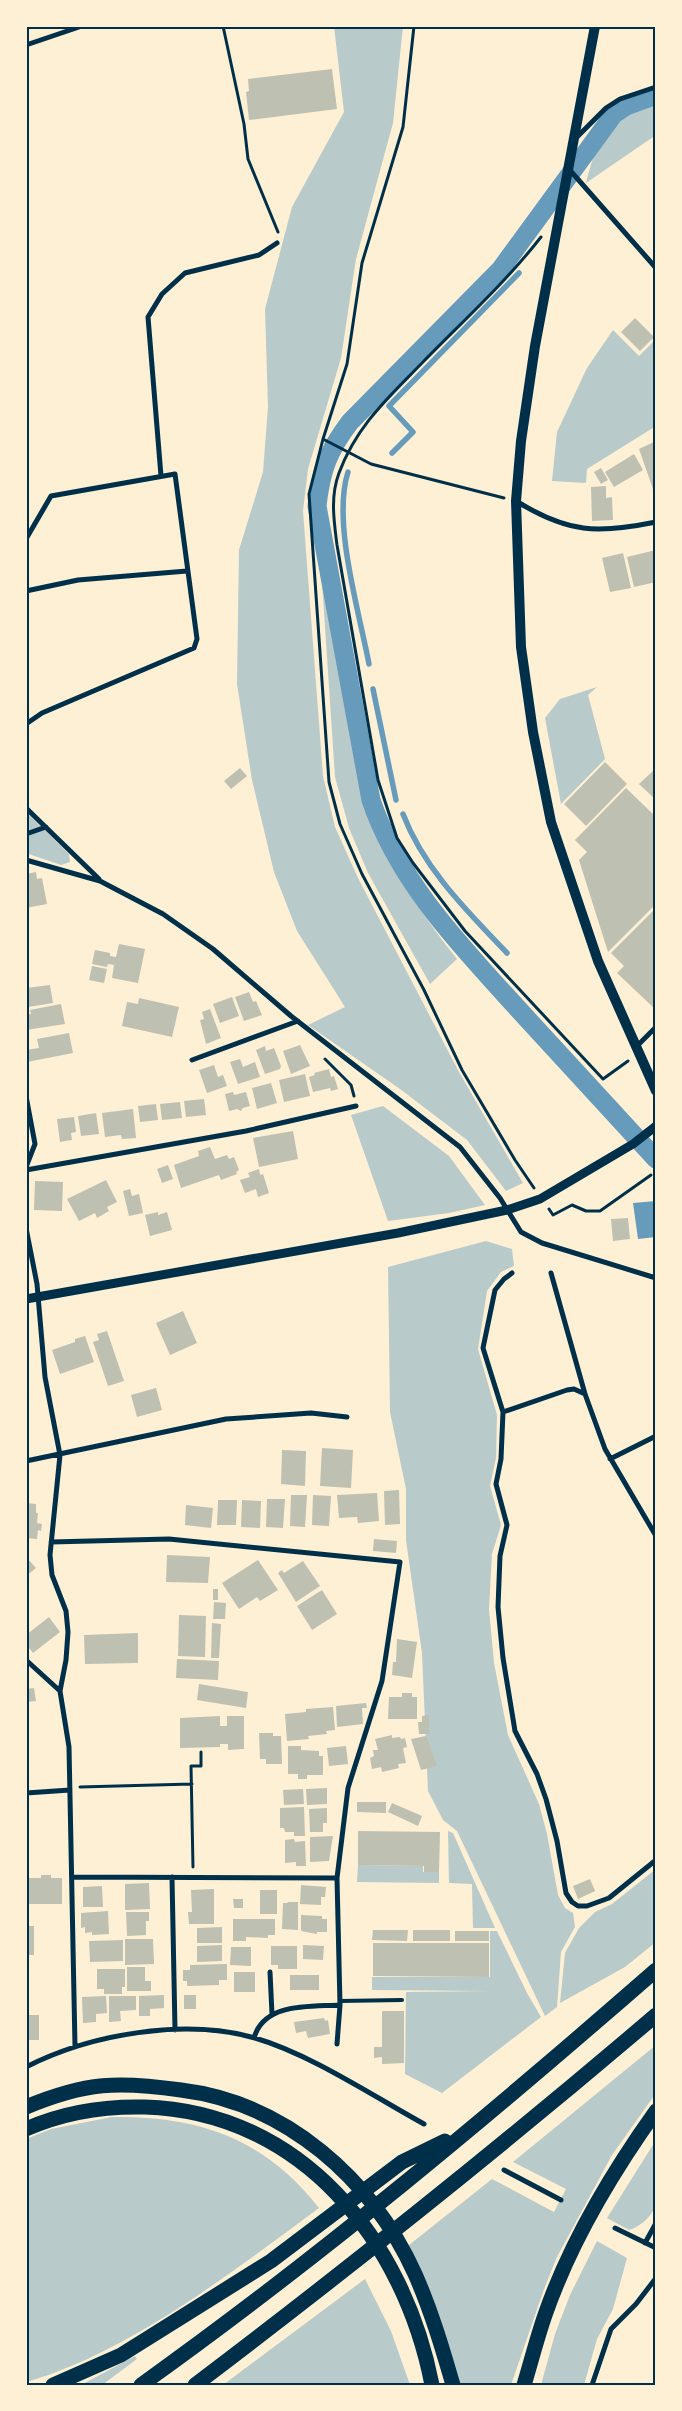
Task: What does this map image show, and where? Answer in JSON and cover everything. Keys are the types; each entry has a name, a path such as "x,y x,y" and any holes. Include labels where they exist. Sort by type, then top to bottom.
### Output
{"highway":[{"path":"141,2385 290,2273 471,2128 656,1970"},
{"path":"195,2385 310,2298 457,2181 656,2015"},
{"path":"26,2107 78,2089 116,2084 157,2086 199,2092 232,2100 279,2122 324,2152 352,2180 380,2215 415,2273 437,2330 453,2385"},
{"path":"26,2129 68,2114 104,2108 140,2107 177,2110 219,2120 264,2137 311,2168 338,2194 384,2256 399,2285 418,2334 432,2385"},
{"path":"524,2385 545,2315 578,2237 628,2150 656,2111"},
{"path":"53,2385 121,2355 271,2261 402,2162 471,2128"}],"main road":[{"path":"595,26 534,355 521,441 516,501 521,647 533,732 551,822 598,961 656,1091"}],"street":[{"path":"26,45 82,26"},
{"path":"573,141 606,108 620,99 656,87"},
{"path":"568,168 656,268"},
{"path":"161,476 153,406 148,316 162,294 185,273 259,255 276,243"},
{"path":"26,539 50,496 175,474 197,640 194,648 42,713 26,724"},
{"path":"516,501 541,517 569,527 590,530 629,527 656,522"},
{"path":"26,591 78,580 188,571"},
{"path":"26,808 100,881"},
{"path":"26,834 46,827"},
{"path":"26,860 100,881 163,914 206,944 298,1021 460,1146 521,1232 534,1240 656,1278"},
{"path":"192,1060 298,1021"},
{"path":"636,1047 656,1027"},
{"path":"26,1096 35,1144 26,1169 246,1131 356,1106"},
{"path":"26,1299 398,1233 507,1210 540,1198 633,1144 652,1129"},
{"path":"26,1228 37,1297 45,1377 60,1455 50,1555 52,1575 66,1611 68,1632 66,1660 60,1691 69,1747 75,2046"},
{"path":"512,1273 495,1290 484,1348 503,1412 501,1459 496,1484 507,1525 500,1556 498,1606 503,1658 515,1730 537,1774 546,1799 557,1841 566,1893 578,1906 588,1906 608,1898 656,1860"},
{"path":"551,1273 585,1394 604,1449 656,1536"},
{"path":"503,1412 567,1390 574,1389 585,1394"},
{"path":"26,1461 226,1419 311,1413 347,1417"},
{"path":"610,1459 656,1436"},
{"path":"51,1542 170,1539 400,1562 382,1681 348,1788 337,1878 340,2003 337,2044"},
{"path":"26,1660 60,1691"},
{"path":"26,1793 70,1789"},
{"path":"72,1877 337,1878"},
{"path":"172,1877 175,2030"},
{"path":"270,1972 272,2014"},
{"path":"254,2038 257,2028 272,2014 285,2010 340,2003"},
{"path":"26,2066 95,2040 137,2033 175,2030 254,2038 293,2052 424,2124"},
{"path":"504,2170 561,2200"},
{"path":"645,2243 656,2223"},
{"path":"615,2228 656,2248"},
{"path":"592,2385 611,2329 636,2304 656,2278"}],"lane":[{"path":"340,2003 402,2000"}],"path":[{"path":"223,26 244,124 248,159 279,233 276,243"},
{"path":"414,26 403,127 362,263 346,364 309,494 308,512 317,594 329,782 340,824 362,874 424,990 462,1070 515,1160 553,1214 572,1205 586,1211 600,1211 651,1175"},
{"path":"543,235 520,264 372,415 358,433 338,474 334,491 333,510 337,545 378,780 397,838 413,863 465,931 603,1078 628,1062 636,1047"},
{"path":"325,440 372,464 516,501"},
{"path":"320,1054 351,1085 356,1106"},
{"path":"193,1877 191,1766 201,1766 201,1752"},
{"path":"70,1789 192,1784"}],"shaded area":[{"path":"334,26 403,26 393,123 356,259 341,358 308,469 303,511 323,776 335,827 358,878 459,1072 523,1183 506,1191 467,1140 400,1089 308,1025 345,1007 297,931 274,872 252,780 237,684 239,550 263,472 268,407 265,309 292,207 344,112"},
{"path":"656,99 656,135 586,183 596,150 607,129 625,113"},
{"path":"613,330 639,356 656,339 656,391 653,393 656,397 656,426 587,469 586,483 552,481 557,432 587,368"},
{"path":"320,552 364,803 382,845 404,885 429,923 457,959 430,984 368,873 349,828 335,777"},
{"path":"597,687 588,695 605,759 561,804 545,718 560,699"},
{"path":"26,812 69,854 70,862 61,865 26,853"},
{"path":"383,1106 449,1156 485,1205 449,1213 388,1221 351,1115"},
{"path":"486,1241 512,1249 514,1266 501,1272 487,1291 478,1349 497,1415 496,1458 490,1486 501,1525 492,1554 489,1609 494,1663 508,1735 539,1804 547,1834 558,1895 565,1908 573,1913 575,1927 561,1952 557,2007 545,2016 457,1831 443,1820 428,1791 422,1653 406,1540 406,1489 390,1412 388,1267"},
{"path":"448,1831 453,1833 495,1928 473,1928 472,1884 449,1883"},
{"path":"358,1865 423,1866 423,1872 439,1872 439,1883 357,1882"},
{"path":"656,1869 656,1942 625,1967 560,2003 565,1953 579,1928 595,1912 612,1904"},
{"path":"490,1931 497,1931 527,1993 541,2017 442,2093 405,2074 406,1992 490,1991 372,1990 372,1977 490,1977"},
{"path":"656,2045 656,2093 612,2155 557,2257 511,2385 454,2385 404,2249 492,2179 554,2212 566,2189 513,2162"},
{"path":"112,2117 173,2121 201,2127 227,2136 252,2148 276,2164 298,2184 319,2208 216,2283 141,2331 103,2352 64,2369 26,2382 26,2139 51,2129"},
{"path":"656,2140 656,2203 646,2220 629,2230 607,2218"},
{"path":"597,2241 627,2258 613,2309 597,2339 584,2385 541,2385 555,2334 570,2295"},
{"path":"365,2279 391,2331 410,2385 223,2385"},
{"path":"135,2356 137,2359 102,2385 81,2385"}],"water":[{"path":"656,1201 656,1237 638,1239 633,1203"}],"building":[{"path":"332,69 337,109 249,120 246,92 249,91 248,79"},
{"path":"635,318 654,337 640,351 621,332"},
{"path":"656,441 656,491 654,492 639,449"},
{"path":"634,454 643,470 614,487 605,472"},
{"path":"601,468 608,480 601,484 594,472"},
{"path":"606,486 606,498 612,497 613,520 592,521 591,487"},
{"path":"656,550 656,582 634,587 627,557"},
{"path":"623,553 631,588 610,592 602,558"},
{"path":"605,762 627,784 586,826 564,804"},
{"path":"240,768 247,776 231,789 224,781"},
{"path":"654,770 656,772 656,800 639,784"},
{"path":"626,788 656,817 656,904 608,952 579,860 587,852 575,840"},
{"path":"36,872 37,879 42,878 47,904 26,908 26,874"},
{"path":"656,908 656,1010 617,973 624,966 611,953"},
{"path":"119,944 145,949 138,983 112,978 114,965 108,964 107,967 92,964 95,950 110,953 110,956 116,957"},
{"path":"92,966 107,969 104,983 89,980"},
{"path":"50,985 53,1003 28,1007 26,988"},
{"path":"249,992 253,1002 256,1001 262,1015 244,1021 235,997"},
{"path":"232,997 239,1016 220,1023 213,1004"},
{"path":"139,998 179,1007 172,1037 122,1026 127,1002 138,1004"},
{"path":"61,1004 65,1024 26,1030 26,1015 31,1014 30,1010"},
{"path":"210,1009 221,1038 206,1044 200,1020 204,1019 202,1012"},
{"path":"69,1033 73,1053 27,1062 26,1050 39,1048 37,1039"},
{"path":"300,1045 310,1066 291,1074 283,1051"},
{"path":"265,1046 266,1051 274,1048 281,1066 280,1069 265,1074 256,1050"},
{"path":"240,1059 243,1067 255,1062 260,1077 238,1084 230,1062"},
{"path":"214,1065 218,1077 223,1075 227,1086 207,1093 199,1070"},
{"path":"329,1069 331,1077 334,1076 338,1089 331,1091 330,1088 313,1092 309,1077 315,1075 314,1073"},
{"path":"305,1074 310,1096 284,1102 279,1080"},
{"path":"271,1083 277,1103 257,1109 252,1088"},
{"path":"233,1092 234,1095 246,1092 250,1106 243,1108 241,1111 237,1109 229,1111 225,1094"},
{"path":"204,1099 206,1115 186,1117 184,1101"},
{"path":"180,1102 182,1118 162,1120 160,1104"},
{"path":"156,1104 158,1120 140,1122 138,1106"},
{"path":"133,1109 136,1138 122,1139 121,1135 105,1137 102,1113"},
{"path":"96,1113 99,1134 81,1136 78,1116"},
{"path":"74,1117 76,1132 71,1133 72,1140 60,1142 57,1119"},
{"path":"293,1131 298,1159 259,1167 253,1138"},
{"path":"210,1147 215,1159 227,1155 229,1159 234,1157 239,1170 236,1172 237,1174 221,1180 219,1175 181,1188 174,1165 199,1156 198,1151"},
{"path":"168,1165 173,1179 162,1183 157,1169"},
{"path":"259,1169 260,1175 263,1174 269,1193 258,1197 256,1189 245,1193 240,1180 250,1177 248,1173"},
{"path":"106,1180 117,1202 107,1207 109,1211 97,1218 95,1213 79,1221 67,1199"},
{"path":"35,1181 63,1182 62,1211 34,1210"},
{"path":"130,1189 132,1196 139,1194 143,1213 129,1216 123,1191"},
{"path":"158,1212 158,1215 167,1212 172,1230 150,1236 145,1215"},
{"path":"628,1218 630,1239 613,1241 611,1219"},
{"path":"183,1311 197,1343 170,1355 156,1323"},
{"path":"107,1331 124,1381 108,1386 93,1342 99,1340 97,1334"},
{"path":"85,1336 94,1362 60,1374 52,1350 75,1342 75,1339"},
{"path":"156,1388 162,1410 137,1417 131,1395"},
{"path":"322,1448 353,1450 351,1488 320,1486"},
{"path":"282,1450 306,1451 305,1486 281,1484"},
{"path":"399,1490 400,1524 385,1525 384,1491"},
{"path":"377,1493 379,1521 358,1523 357,1517 339,1518 337,1495"},
{"path":"291,1495 307,1495 305,1527 290,1526"},
{"path":"313,1495 331,1496 329,1526 312,1525"},
{"path":"267,1499 285,1499 283,1528 266,1527"},
{"path":"218,1500 237,1500 236,1525 217,1525"},
{"path":"242,1500 261,1501 260,1528 241,1527"},
{"path":"26,1503 36,1504 36,1513 38,1513 37,1523 42,1524 41,1531 38,1530 37,1539 26,1538"},
{"path":"186,1505 213,1508 211,1528 185,1525"},
{"path":"374,1539 397,1541 396,1553 373,1551"},
{"path":"167,1555 210,1557 208,1583 166,1582"},
{"path":"26,1557 36,1568 26,1576"},
{"path":"258,1560 278,1590 260,1601 257,1597 239,1609 222,1583"},
{"path":"303,1561 320,1586 296,1602 278,1573 282,1570 284,1573"},
{"path":"213,1589 218,1589 218,1600 213,1600"},
{"path":"322,1590 337,1614 312,1630 297,1606"},
{"path":"214,1602 226,1603 225,1619 213,1619"},
{"path":"179,1615 206,1616 205,1657 178,1656"},
{"path":"49,1617 60,1632 33,1653 26,1644 26,1635"},
{"path":"212,1623 221,1624 219,1658 211,1658"},
{"path":"138,1633 138,1663 85,1664 84,1635"},
{"path":"397,1639 417,1642 412,1678 392,1675 393,1662 396,1662"},
{"path":"177,1659 219,1661 218,1680 176,1678"},
{"path":"199,1684 248,1692 246,1708 197,1700"},
{"path":"34,1688 36,1701 26,1702 26,1689"},
{"path":"402,1693 412,1693 412,1697 417,1697 417,1719 388,1719 389,1697 402,1697"},
{"path":"366,1703 367,1708 362,1708 363,1724 337,1727 336,1706"},
{"path":"333,1707 335,1730 326,1731 327,1734 308,1736 309,1739 287,1741 285,1714 306,1712 306,1709"},
{"path":"429,1715 429,1734 419,1734 418,1722 422,1722 422,1716"},
{"path":"220,1716 220,1726 227,1726 227,1716 244,1716 244,1749 228,1750 228,1744 220,1744 220,1747 180,1748 180,1718"},
{"path":"259,1733 273,1733 273,1736 281,1736 282,1764 266,1764 266,1759 260,1759"},
{"path":"392,1735 392,1738 405,1738 407,1747 403,1748 406,1763 398,1764 399,1768 382,1772 381,1767 372,1769 370,1758 374,1756 373,1750 378,1750 375,1739"},
{"path":"426,1736 437,1766 421,1770 411,1739"},
{"path":"288,1746 301,1746 301,1750 319,1751 319,1756 323,1756 323,1775 307,1775 307,1779 298,1779 298,1774 288,1774"},
{"path":"346,1746 348,1764 329,1766 327,1748"},
{"path":"327,1788 327,1804 307,1805 306,1789"},
{"path":"303,1789 304,1804 284,1805 283,1790"},
{"path":"357,1802 386,1802 386,1813 357,1812"},
{"path":"392,1803 422,1816 418,1826 388,1812"},
{"path":"304,1807 305,1836 294,1836 294,1832 285,1832 284,1828 280,1828 280,1808"},
{"path":"327,1808 327,1823 323,1823 323,1832 310,1832 309,1809"},
{"path":"358,1831 440,1832 439,1872 424,1872 424,1866 358,1865"},
{"path":"333,1836 329,1861 310,1862 310,1837"},
{"path":"294,1839 295,1842 305,1841 306,1866 296,1866 296,1862 285,1863 285,1840"},
{"path":"41,1875 51,1875 51,1878 62,1878 62,1904 29,1904 28,1878 41,1878"},
{"path":"590,1879 595,1891 578,1899 573,1886"},
{"path":"149,1883 150,1909 125,1910 125,1884"},
{"path":"301,1885 326,1887 325,1897 321,1897 321,1905 300,1904"},
{"path":"102,1886 103,1907 83,1907 83,1887"},
{"path":"214,1889 214,1924 189,1924 188,1912 192,1912 191,1890"},
{"path":"260,1890 277,1890 277,1914 260,1914"},
{"path":"233,1899 243,1899 243,1908 234,1908"},
{"path":"298,1902 298,1930 282,1929 283,1903"},
{"path":"108,1911 109,1934 92,1935 92,1932 85,1933 85,1927 81,1928 81,1913"},
{"path":"126,1912 149,1912 149,1921 146,1921 146,1935 127,1936"},
{"path":"301,1915 322,1916 322,1919 327,1919 327,1932 317,1932 317,1934 301,1931"},
{"path":"233,1919 275,1919 275,1935 268,1935 268,1938 246,1937 246,1941 233,1941"},
{"path":"26,1926 34,1926 34,1955 26,1955"},
{"path":"222,1927 222,1943 197,1943 197,1928"},
{"path":"373,1930 408,1930 407,1941 372,1940"},
{"path":"413,1930 450,1930 450,1941 413,1941"},
{"path":"455,1931 489,1931 489,1941 455,1941"},
{"path":"125,1939 153,1939 154,1964 125,1965"},
{"path":"123,1940 123,1961 90,1962 89,1941"},
{"path":"373,1943 489,1943 489,1977 373,1976"},
{"path":"222,1945 222,1961 197,1962 197,1946"},
{"path":"303,1945 324,1946 323,1960 303,1959"},
{"path":"271,1946 297,1946 297,1969 278,1969 278,1965 271,1965"},
{"path":"231,1947 251,1947 251,1966 230,1965"},
{"path":"227,1964 227,1980 219,1980 219,1985 187,1986 187,1981 183,1981 183,1970 190,1970 190,1965"},
{"path":"127,1967 145,1967 145,1981 151,1981 151,1991 127,1991"},
{"path":"97,1969 125,1969 125,1987 122,1987 122,1994 104,1994 104,1989 97,1989"},
{"path":"234,1972 255,1972 255,1992 234,1992"},
{"path":"290,1975 319,1975 319,1990 290,1990"},
{"path":"164,1995 164,2008 150,2009 150,2016 139,2016 139,1996"},
{"path":"184,1995 196,1995 196,2009 184,2009"},
{"path":"106,1996 107,2013 96,2014 96,2022 83,2023 82,1997"},
{"path":"109,1996 136,1996 136,2010 120,2011 121,2021 109,2022"},
{"path":"382,2011 404,2011 404,2063 382,2064 382,2057 374,2058 374,2047 382,2047"},
{"path":"26,2015 39,2015 39,2040 26,2040"},
{"path":"324,2018 325,2021 328,2020 330,2034 308,2038 306,2031 296,2033 294,2022"}],"waterway":[{"path":"656,95 626,106 614,114 500,270 350,422 336,442 323,471 317,506 371,800 383,830 398,859 434,913 455,938 656,1159"},
{"path":"392,453 413,432 389,406 519,273"},
{"path":"348,472 344,492 345,541 369,664"},
{"path":"373,689 396,800"},
{"path":"403,814 422,853 435,871 462,905 507,953"}]}
